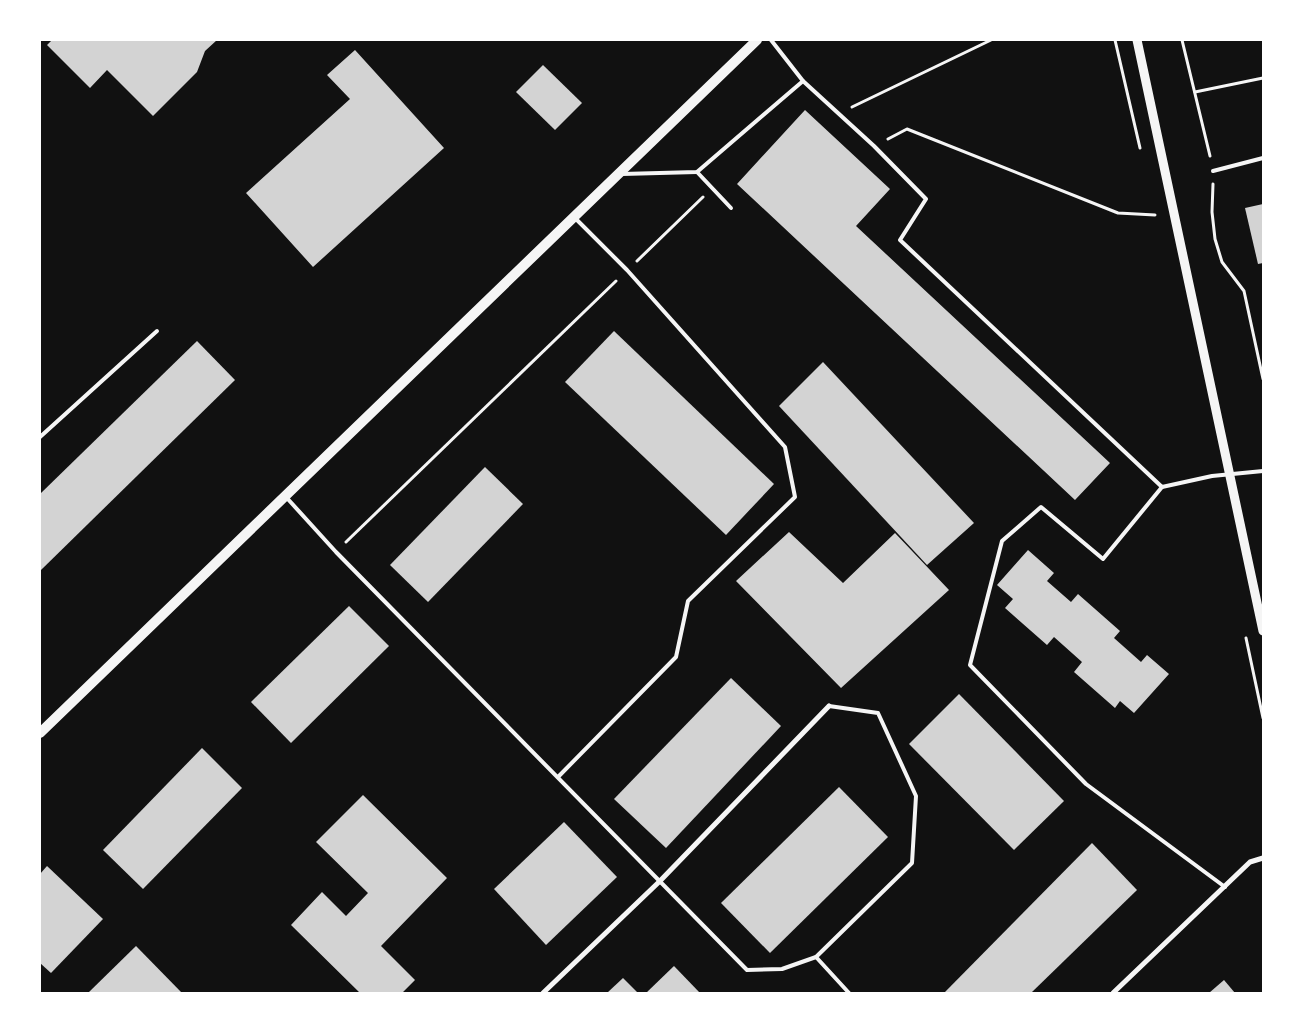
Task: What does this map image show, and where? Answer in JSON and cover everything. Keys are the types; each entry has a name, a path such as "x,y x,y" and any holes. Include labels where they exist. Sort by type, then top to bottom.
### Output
{"main road":[{"path":"40,733 756,40"}],"street":[{"path":"1137,40 1263,631"},
{"path":"543,993 660,881 829,706"},
{"path":"1113,993 1250,862 1263,858"}],"lane":[{"path":"771,40 803,81 874,146 926,200 900,240 1162,487"},
{"path":"619,174 697,172 803,81"},
{"path":"1213,171 1263,158"},
{"path":"697,172 730,208"},
{"path":"558,777 676,657 688,601 795,497 785,446 627,270 574,217"},
{"path":"40,437 157,331"},
{"path":"1225,887 1086,784 970,665 1002,541 1041,507 1104,559 1162,487 1212,476 1263,471"},
{"path":"285,496 336,552 747,970 782,969 816,957 912,863 916,796 878,713 829,706"},
{"path":"816,957 849,993"}],"path":[{"path":"838,113 991,40"},
{"path":"1182,40 1213,171 1212,212 1215,239 1222,262 1244,292 1263,379"},
{"path":"1195,92 1263,78"},
{"path":"874,146 907,129 1118,213 1155,215"},
{"path":"336,552 712,188"}],"building":[{"path":"52,40 217,40 205,51 197,72 153,116 107,70 90,88 47,45"},
{"path":"355,50 444,148 313,267 246,193 350,99 327,75"},
{"path":"543,65 582,103 555,130 516,92"},
{"path":"805,110 890,189 856,226 1110,463 1075,500 737,184"},
{"path":"1263,204 1263,263 1258,264 1245,208"},
{"path":"614,331 774,484 726,535 565,382"},
{"path":"197,341 235,380 40,571 40,494"},
{"path":"823,362 974,523 927,565 779,406"},
{"path":"485,467 523,504 428,602 390,565"},
{"path":"789,532 843,583 895,533 949,590 841,688 736,581"},
{"path":"1028,550 1054,573 1047,581 1071,602 1078,594 1120,631 1114,638 1141,662 1147,655 1169,674 1134,713 1120,701 1115,708 1074,672 1082,662 1054,637 1047,645 1005,608 1013,599 997,585"},
{"path":"349,606 389,646 291,743 251,702"},
{"path":"731,678 781,726 666,848 614,799"},
{"path":"959,694 1064,801 1014,850 909,744"},
{"path":"202,748 242,788 143,889 103,850"},
{"path":"839,787 888,837 770,953 721,903"},
{"path":"363,795 447,878 381,946 415,980 402,993 360,993 291,925 322,892 346,916 368,893 316,842"},
{"path":"564,822 617,877 546,945 494,889"},
{"path":"1092,843 1137,890 1031,993 944,993"},
{"path":"47,866 103,919 51,973 40,963 40,874"},
{"path":"136,946 182,993 88,993"},
{"path":"674,966 700,993 646,993"},
{"path":"623,978 638,993 607,993"},
{"path":"1224,980 1235,993 1209,993"}]}
